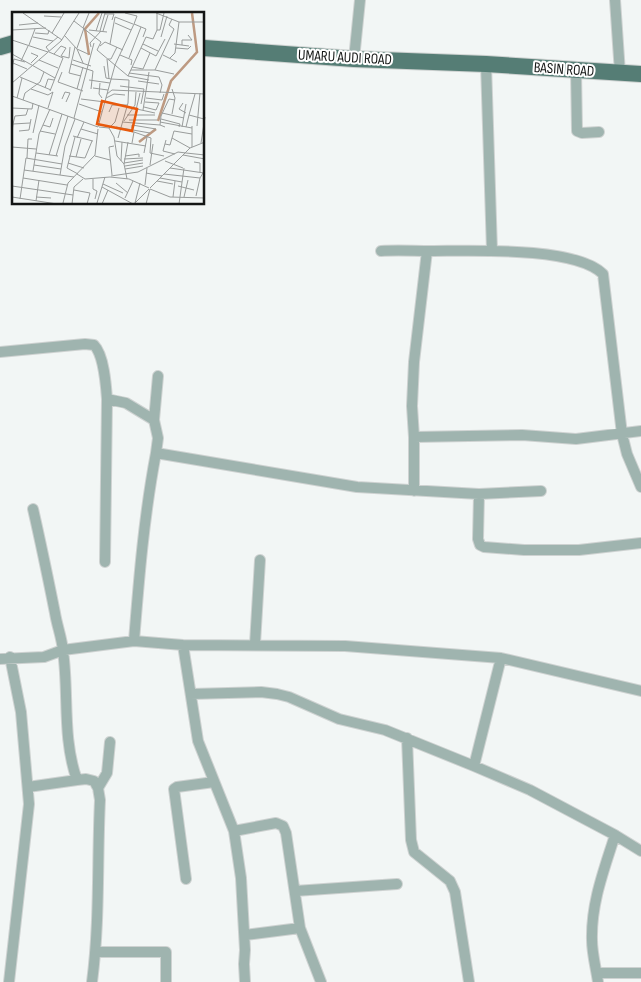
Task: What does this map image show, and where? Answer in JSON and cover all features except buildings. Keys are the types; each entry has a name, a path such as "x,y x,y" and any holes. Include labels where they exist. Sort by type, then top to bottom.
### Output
{"main road":[{"path":"0,47 12,43"},
{"name":"UMARU AUDI ROAD","path":"205,48 354,59 486,64"},
{"name":"BASIN ROAD","path":"486,64 641,74"}],"street":[{"path":"354,59 360,0"},
{"path":"615,0 620,73"},
{"path":"486,64 492,251"},
{"path":"576,70 577,131 582,133 599,132"},
{"path":"381,250 417,250 427,252 492,251 550,255 583,262 596,267 603,274 622,434 627,454 641,487"},
{"path":"414,491 412,406 414,362 427,252"},
{"path":"0,352 85,344 94,345 100,356 108,399 105,562"},
{"path":"134,641 141,554 158,438 154,420 158,376"},
{"path":"108,399 126,403 154,420"},
{"path":"414,437 522,435 576,439 641,431"},
{"path":"156,453 357,487 479,494 541,491"},
{"path":"479,494 478,539 480,545 484,547 524,550 579,550 641,542"},
{"path":"33,509 63,650 67,721 73,768 77,780"},
{"path":"256,644 260,560"},
{"path":"9,982 29,804 21,712 5,658 44,657 63,650 134,641 184,645 345,646 501,658 641,691"},
{"path":"184,645 198,741 234,831 241,878 245,982"},
{"path":"474,766 501,658"},
{"path":"191,694 261,692 277,694 289,697 339,719 385,730 530,790 615,835 641,851"},
{"path":"407,738 411,840 414,852 450,881 455,892 469,982"},
{"path":"98,788 108,773 110,742"},
{"path":"28,787 86,779 94,781 98,788 100,800 99,893 96,952 92,982"},
{"path":"186,879 174,789 214,782"},
{"path":"234,831 276,824 283,826 286,833 300,928 321,982"},
{"path":"615,835 600,881 592,914 592,942 597,977 641,973"},
{"path":"294,891 397,884"},
{"path":"244,936 300,928"},
{"path":"96,952 166,952 166,982"}]}
